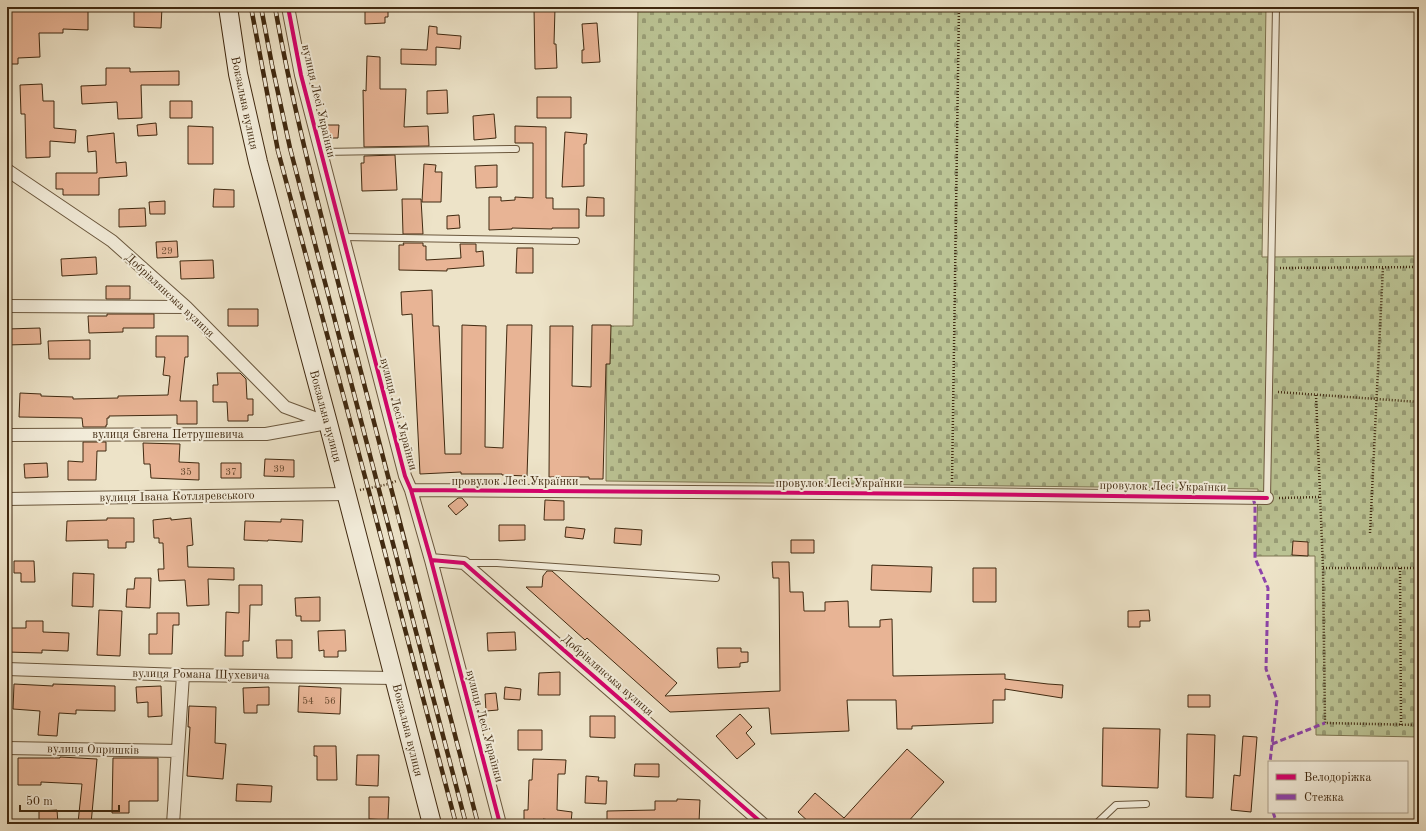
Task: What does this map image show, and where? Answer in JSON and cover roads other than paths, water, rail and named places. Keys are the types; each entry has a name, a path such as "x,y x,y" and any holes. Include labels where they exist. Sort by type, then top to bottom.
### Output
{"street":[{"name":"Вокзальна вулиця","path":"228,7 238,74 258,162 328,423 432,824"},
{"name":"вулиця Лесі Українки","path":"288,7 301,75 405,476 411,490 431,560 500,824"},
{"name":"Добрівлянська вулиця","path":"7,170 112,241 186,306 285,407 328,423"},
{"path":"7,306 186,306"},
{"name":"вулиця Євгена Петрушевича","path":"7,435 266,434 328,423"},
{"name":"провулок Лесі Українки","path":"411,490 1267,498"},
{"name":"вулиця Івана Котляревського","path":"7,499 346,494"},
{"path":"431,560 464,563"},
{"name":"Добрівлянська вулиця","path":"464,563 763,824"},
{"name":"вулиця Романа Шухевича","path":"7,669 183,675 394,678"},
{"path":"173,824 183,675"},
{"name":"вулиця Опришків","path":"7,748 178,751"}],"lane":[{"path":"1267,498 1276,7"},
{"path":"321,152 516,149"},
{"path":"343,237 576,241"},
{"path":"464,563 497,563 716,578"},
{"path":"1096,824 1116,805 1146,804"}],"railway":[{"path":"251,7 278,151 456,824"},
{"path":"261,7 290,148 466,824"},
{"path":"275,7 301,133 321,216 478,824"}]}
